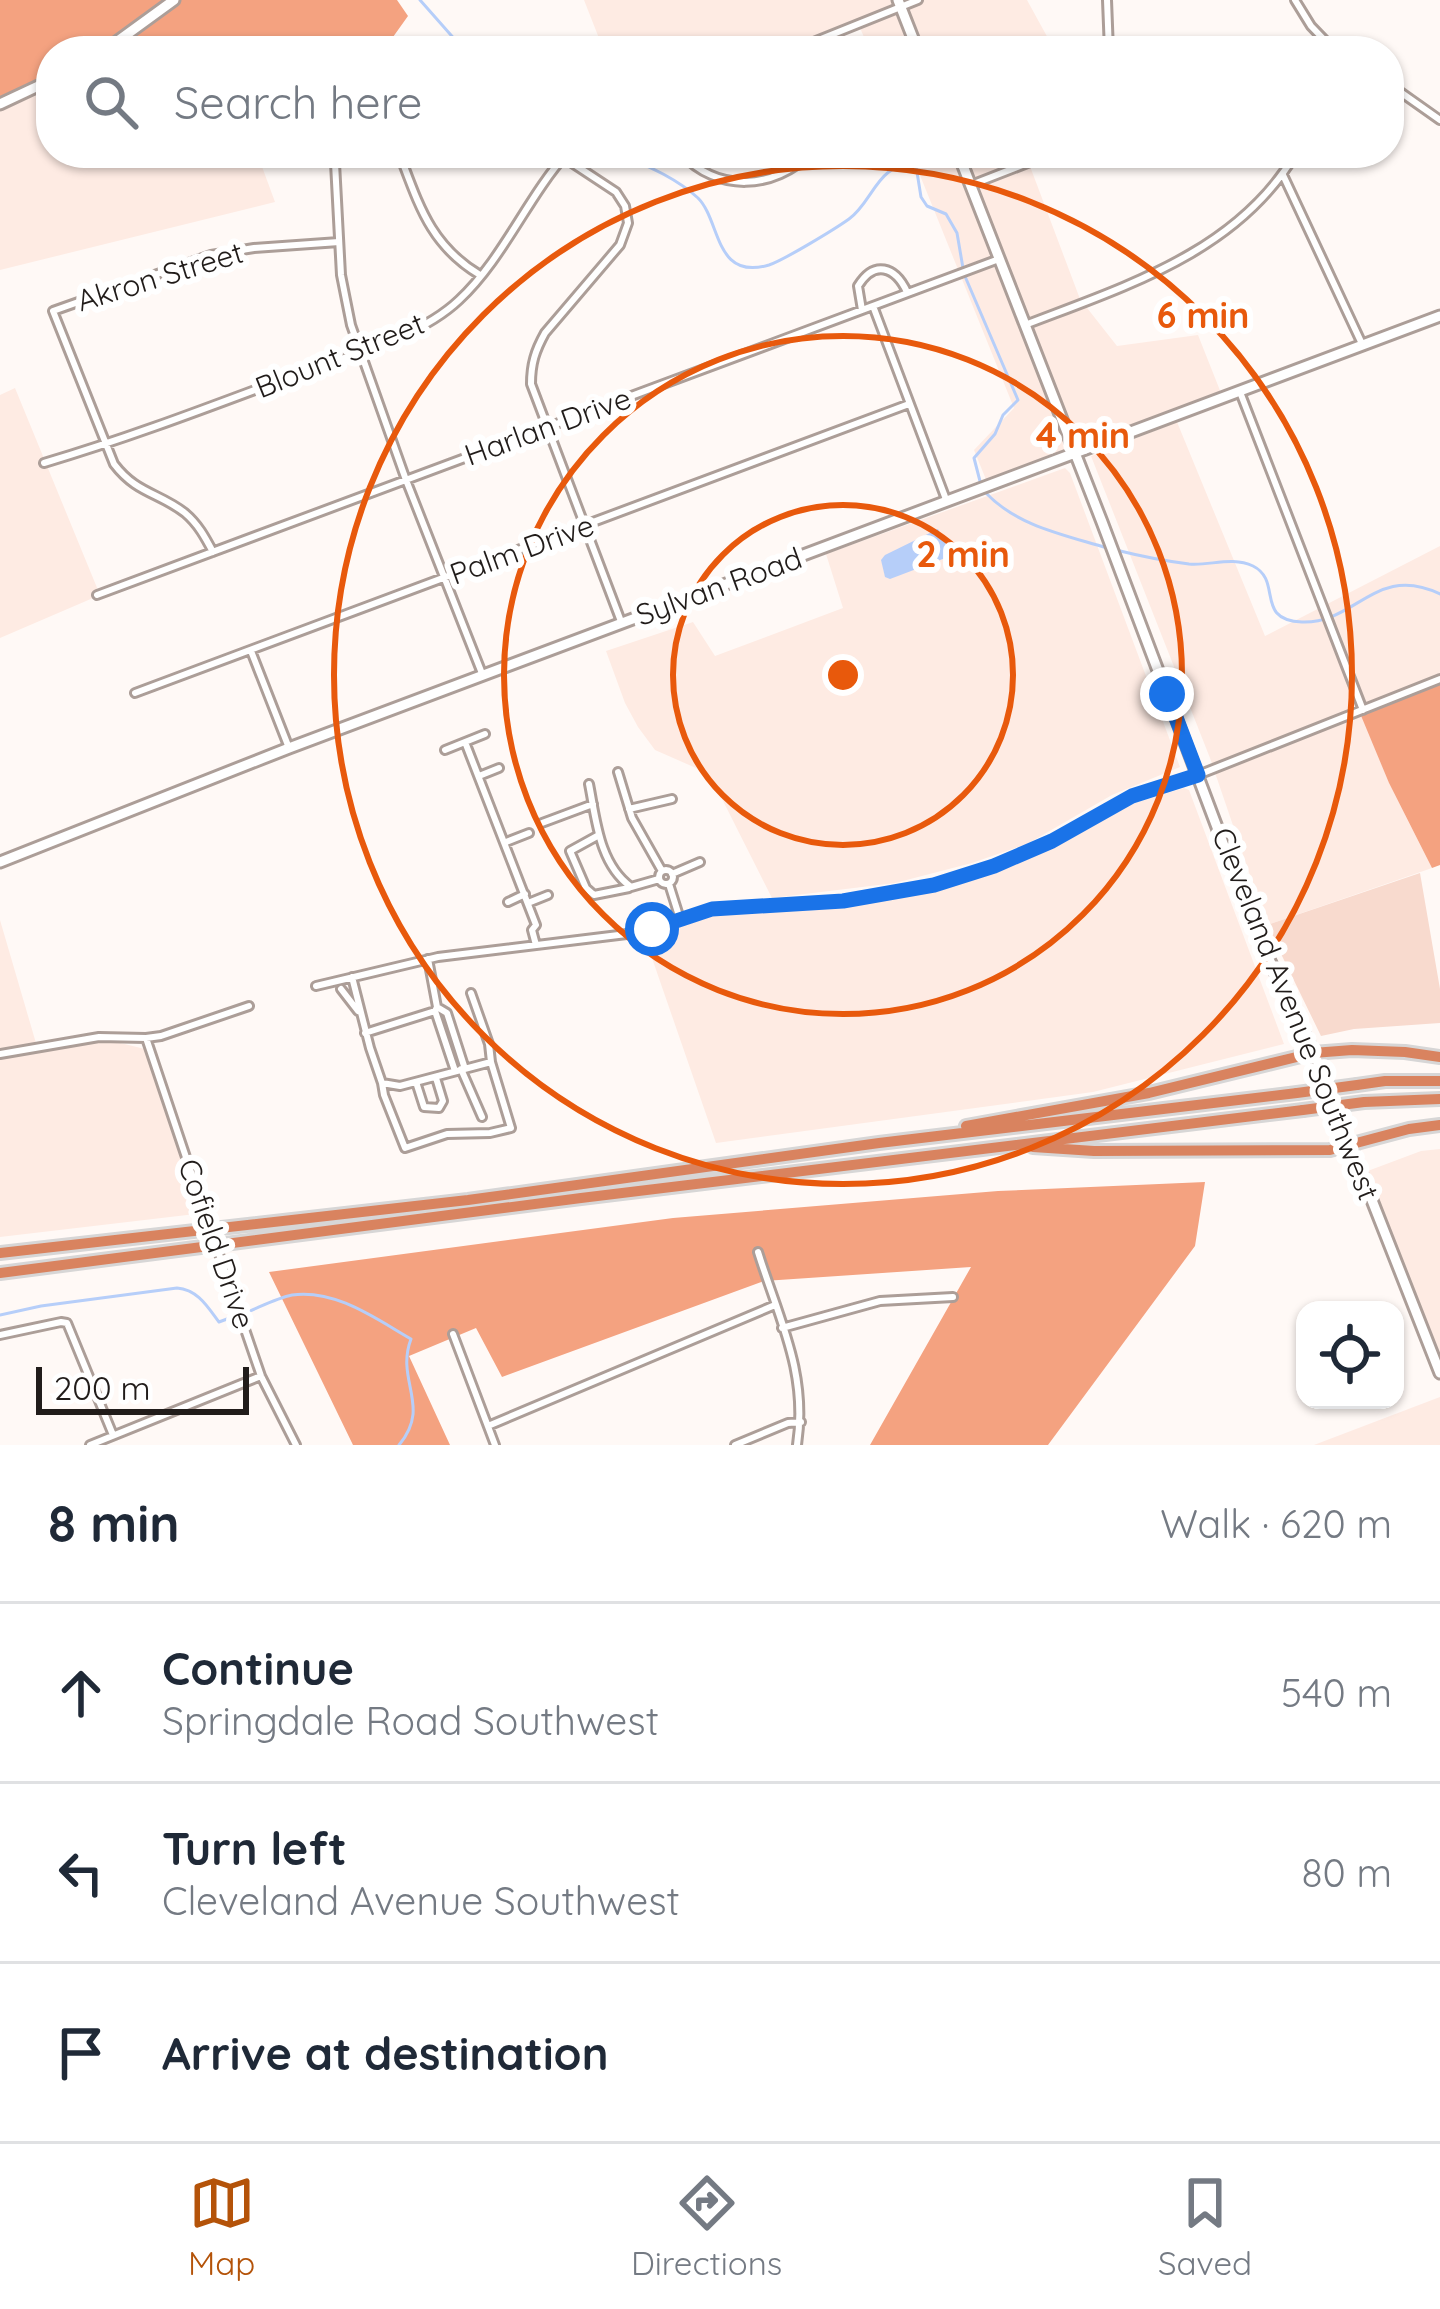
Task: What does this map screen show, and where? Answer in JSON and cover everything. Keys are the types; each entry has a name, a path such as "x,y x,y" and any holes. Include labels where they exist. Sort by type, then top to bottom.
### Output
{"highway":[{"path":"878,1143 1149,1093 1313,1053 1387,1051 1440,1057"},
{"path":"0,1253 447,1202 1357,1085 1440,1082"},
{"path":"0,1273 1364,1102 1440,1099"},
{"path":"1011,1145 1094,1151 1330,1150 1440,1125"}],"main road":[{"path":"125,36 174,0"},
{"path":"900,4 912,36"},
{"path":"0,104 36,87"},
{"name":"Cleveland Avenue Southwest","path":"964,168 1258,936 1313,1053 1440,1373"},
{"name":"Sylvan Road","path":"0,862 289,748 1440,316"}],"street":[{"path":"829,36 918,0"},
{"path":"1107,0 1108,36"},
{"path":"1295,0 1321,36"},
{"path":"1404,94 1440,120"},
{"path":"335,168 345,299 359,351 483,676"},
{"path":"405,168 430,229 452,255 480,275"},
{"name":"Blount Street","path":"44,463 106,445 437,318 461,299 556,168"},
{"path":"583,168 616,192 628,223 620,245 535,350 531,384 622,623"},
{"path":"697,168 736,183 774,178 794,168"},
{"path":"970,185 1014,168"},
{"path":"1025,325 1140,281 1187,257 1245,216 1287,168"},
{"path":"1283,175 1363,346"},
{"name":"Akron Street","path":"106,445 53,311 211,255 339,242"},
{"name":"Harlan Drive","path":"98,595 999,259"},
{"path":"862,310 858,286 874,270 895,274 907,293"},
{"path":"873,306 947,502"},
{"path":"1240,392 1363,710"},
{"name":"Palm Drive","path":"135,693 909,404"},
{"path":"106,445 126,479 188,515 213,552"},
{"path":"251,650 289,748"},
{"path":"316,986 470,952 635,933 712,909 843,901 934,885 1052,841 1132,796 1198,775 1440,679"},
{"path":"445,751 485,734"},
{"path":"465,742 527,898 536,942"},
{"path":"479,776 499,768"},
{"path":"618,772 645,844 659,862 664,884 669,884"},
{"path":"589,784 599,835 620,879 631,886"},
{"path":"629,808 672,799"},
{"path":"542,823 593,804"},
{"path":"506,842 529,833"},
{"path":"599,835 570,851 586,888 594,895 627,890 700,862"},
{"path":"669,884 672,874"},
{"path":"669,884 680,919"},
{"path":"508,902 548,895"},
{"path":"428,959 436,1009"},
{"path":"352,977 384,1095 405,1148 447,1134 490,1133 509,1130 512,1125 471,993"},
{"path":"341,989 360,1014"},
{"path":"0,1054 99,1037 161,1036 249,1006"},
{"path":"365,1033 436,1009 447,1013 460,1070 482,1117"},
{"name":"Cofield Drive","path":"146,1038 261,1376 296,1445"},
{"path":"382,1083 400,1086 491,1062"},
{"path":"416,1082 424,1107 432,1110 443,1101 436,1078"},
{"path":"758,1252 799,1377 797,1445"},
{"path":"782,1328 880,1301 953,1297"},
{"path":"488,1426 775,1305"},
{"path":"0,1335 68,1323 113,1435"},
{"path":"453,1334 495,1445"},
{"path":"90,1445 261,1376"},
{"path":"735,1445 801,1422"}],"shaded area":[{"path":"0,0 397,0 408,16 394,36 36,36 36,81 0,98"},
{"path":"584,0 1027,0 1047,36 864,36 857,21 820,36 598,36"},
{"path":"36,81 36,168 263,168 275,202 0,270 0,98"},
{"path":"917,168 1031,168 1080,299 1117,346 1198,335 1221,393 987,482 974,450 1014,408"},
{"path":"15,388 100,595 0,638 0,395"},
{"path":"1177,422 1265,636 1440,546 1440,676 1358,706 1389,783 1432,868 1267,925 1210,758 1091,456"},
{"path":"1065,468 1180,767 1112,795 1027,844 972,863 895,883 772,898 715,785 696,768 655,750 638,727 606,651 693,622 715,656 843,608 826,554"},
{"path":"1440,676 1440,865 1432,868 1357,706"},
{"path":"1189,790 1284,1044 1093,1092 716,1143 644,935 703,916 875,901 994,872 1043,853 1122,807"},
{"path":"1420,873 1440,989 1440,1023 1321,1036 1267,925"},
{"path":"0,920 38,1050 104,1039 149,1050 204,1213 0,1237"},
{"path":"1440,1149 1440,1376 1419,1315 1357,1175 1421,1151"},
{"path":"1205,1182 1195,1246 1048,1445 870,1445 971,1267 764,1281 502,1377 476,1328 409,1356 450,1445 353,1445 269,1272 673,1218 998,1191"},
{"path":"1440,1397 1440,1445 1314,1445"}],"water":[{"path":"938,529 948,557 885,577 881,560 885,555"}],"waterway":[{"path":"420,0 452,36"},
{"path":"649,168 698,198 728,257 751,268 776,262 849,219 896,168"},
{"path":"916,168 921,197 927,206 946,214 957,233 964,274 1018,400 974,458 981,485"},
{"path":"986,493 1027,521 1107,548"},
{"path":"1116,550 1189,564 1253,566 1267,581 1278,615 1287,620 1321,620 1399,586 1418,586 1440,594"},
{"path":"0,1315 177,1288 196,1295 219,1322 235,1316"},
{"path":"245,1313 274,1300 308,1294 355,1307 411,1339 407,1368 413,1418 399,1445"}],"route":[{"path":"652,929 712,909 843,901 934,885 1052,841 1132,796 1198,775 1167,694"}]}
